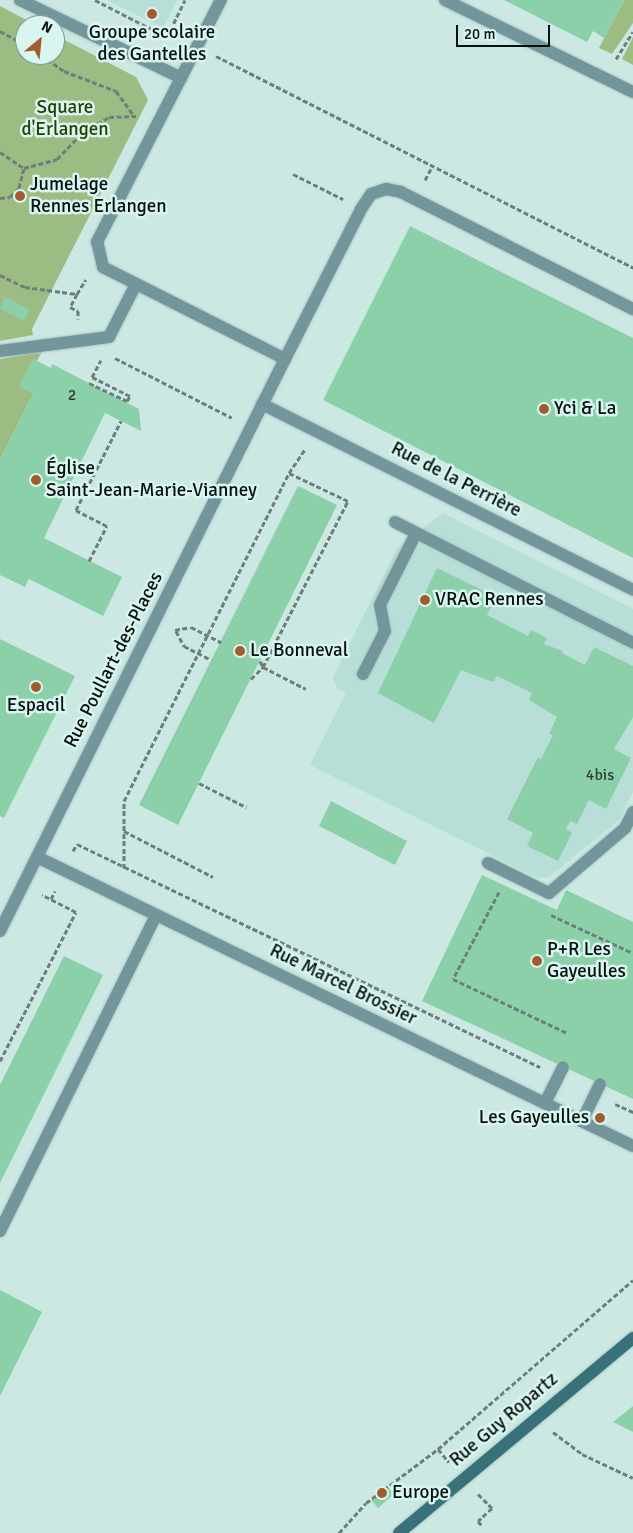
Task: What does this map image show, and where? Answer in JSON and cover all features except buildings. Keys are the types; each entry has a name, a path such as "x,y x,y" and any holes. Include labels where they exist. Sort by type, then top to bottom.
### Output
{"street":[{"path":"20,0 181,78"},
{"path":"221,0 97,242 103,267 285,359"},
{"path":"445,0 633,92"},
{"name":"Rue Poullart-des-Places","path":"0,931 262,404 361,208 371,194 386,189 401,192 633,309"},
{"path":"0,350 109,336 136,284"},
{"name":"Rue de la Perrière","path":"262,404 633,590"},
{"path":"395,522 633,643"},
{"path":"364,674 385,631 380,605 416,533"},
{"path":"488,863 549,893 625,828 633,812"},
{"name":"Rue Marcel Brossier","path":"37,857 633,1146"},
{"path":"0,1231 156,915"},
{"path":"545,1103 561,1072"},
{"path":"582,1121 598,1089"},
{"name":"Rue Guy Ropartz","path":"399,1533 633,1338"}],"path":[{"path":"95,0 167,37 185,0"},
{"path":"0,31 15,39"},
{"path":"606,79 633,32"},
{"path":"194,52 211,53 633,268"},
{"path":"55,65 64,71 116,91 133,114 156,127"},
{"path":"0,152 24,168 57,159 84,131 109,117 133,114"},
{"path":"0,198 10,197 19,188 24,168"},
{"path":"293,174 361,208"},
{"path":"90,384 128,401 130,396 92,377 105,353 79,340 78,311 70,307 85,280 103,267"},
{"path":"0,275 25,286 77,294"},
{"path":"113,357 251,427"},
{"path":"89,561 106,526 76,510 121,421"},
{"path":"124,868 124,801 198,652 290,473 300,458"},
{"path":"251,679 262,667 348,501 290,473"},
{"path":"211,660 184,646 175,630 191,627 220,642"},
{"path":"260,661 262,667 306,689"},
{"path":"199,783 246,807"},
{"path":"124,831 213,876"},
{"path":"77,844 124,868 561,1072"},
{"path":"509,895 500,891 453,980 567,1033"},
{"path":"0,1061 76,912 48,898"},
{"path":"544,912 633,953"},
{"path":"598,1089 633,1112"},
{"path":"339,1533 366,1503 438,1449 633,1280"},
{"path":"535,1418 582,1454 633,1478"}],"shaded area":[{"name":"Groupe scolaire des Gantelles","path":"107,0 177,0 163,28"},
{"path":"443,513 633,609 633,792 619,820 549,877 538,878 310,765 346,693 337,689 333,677 397,548"}],"green space":[{"path":"624,0 633,0 633,23 612,54 599,48"},
{"name":"Square d'Erlangen","path":"0,6 17,15 15,15 15,65 65,65 65,40 136,77 148,100 32,329 33,335 0,341"},
{"path":"633,37 633,65 622,59"},
{"path":"42,351 37,361 33,359 33,394 0,460 0,359"}],"place":[{"name":"Groupe scolaire des Gantelles","path":"152,14"},
{"name":"Jumelage Rennes Erlangen","path":"20,196"},
{"name":"Yci & La","path":"544,409"},
{"name":"Église Saint-Jean-Marie-Vianney","path":"36,480"},
{"name":"VRAC Rennes","path":"425,600"},
{"name":"Le Bonneval","path":"240,651"},
{"name":"Espacil","path":"36,687"},
{"name":"P+R Les Gayeulles","path":"537,961"},
{"name":"Les Gayeulles","path":"600,1118"},
{"name":"Europe","path":"382,1493"}]}
